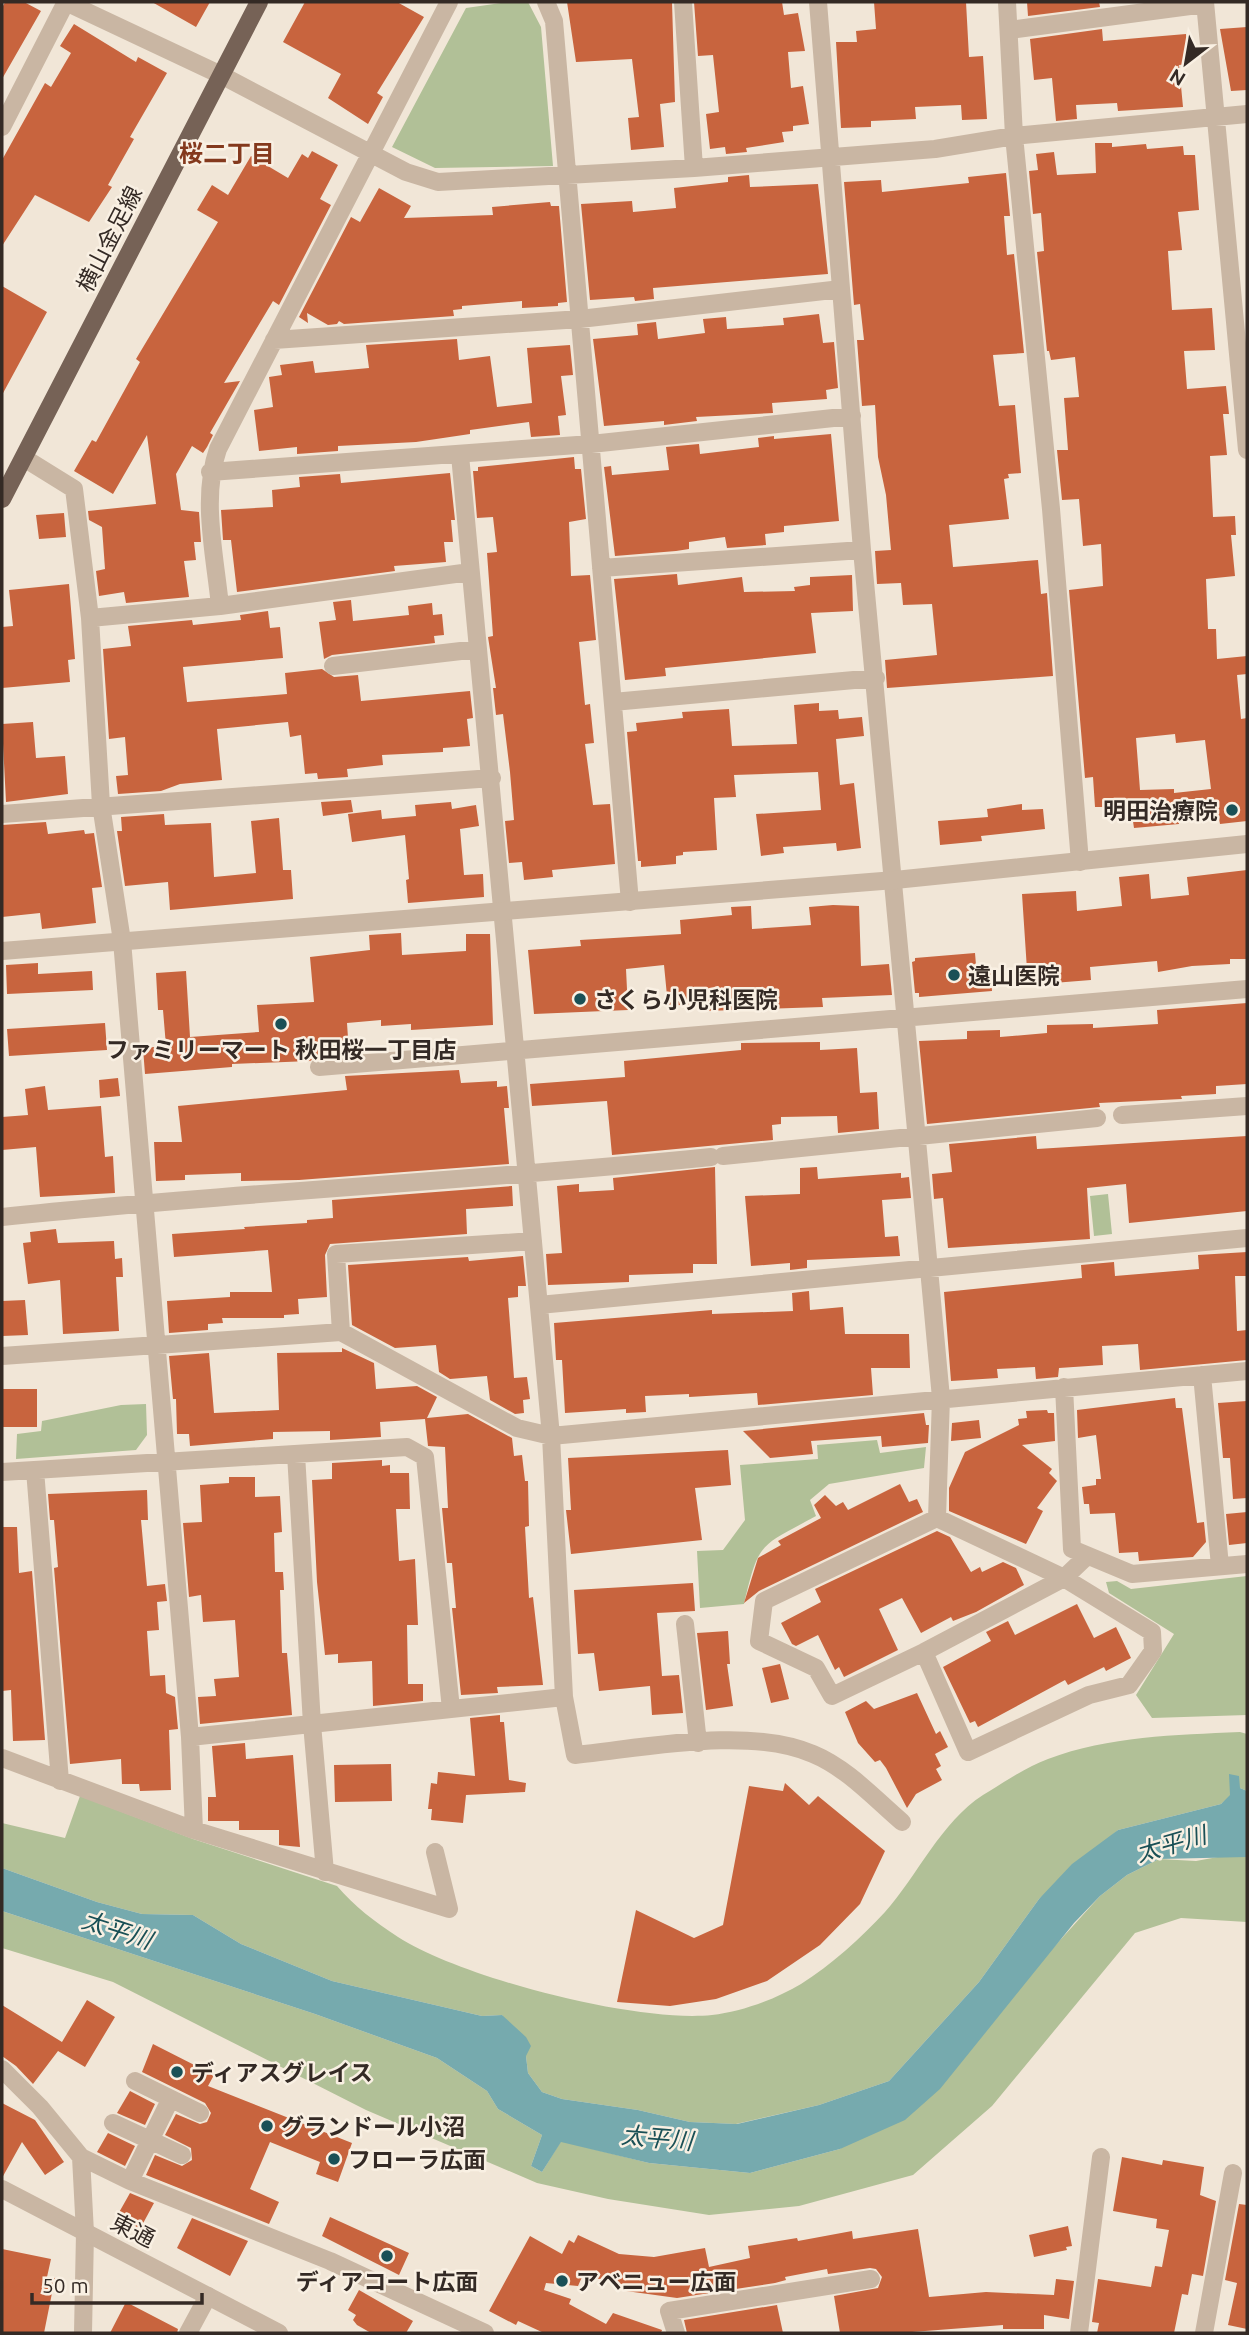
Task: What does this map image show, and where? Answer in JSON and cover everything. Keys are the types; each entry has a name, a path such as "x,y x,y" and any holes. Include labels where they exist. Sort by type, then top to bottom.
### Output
{"main road":[{"name":"横山金足線","path":"2,499 259,2"}],"street":[{"path":"2,127 66,2 221,75 406,172 438,182 694,168 935,149 1014,136 1247,114"},
{"path":"220,606 210,472 218,449 449,2"},
{"path":"545,2 554,21 630,902"},
{"path":"683,2 694,168"},
{"path":"818,2 862,550 895,880 941,1398 937,1518"},
{"path":"1007,2 1014,136 1051,509 1080,862"},
{"path":"1009,30 1205,3 1247,450"},
{"path":"274,340 580,319 841,289"},
{"path":"210,472 591,444 852,416"},
{"path":"460,455 551,1436 564,1697 575,1755 743,1739 776,1743 813,1754 838,1768 902,1822"},
{"path":"24,458 74,489 90,618 101,805 122,942 190,1737 194,1830"},
{"path":"601,569 862,550"},
{"path":"90,618 220,606 470,572"},
{"path":"334,666 478,649"},
{"path":"613,702 876,678"},
{"path":"2,814 492,778"},
{"path":"2,951 895,880 1247,844"},
{"path":"319,1067 1247,989"},
{"path":"1122,1115 1247,1106"},
{"path":"2,1217 144,1202 526,1175 1097,1118"},
{"path":"539,1305 1247,1238"},
{"path":"341,1332 336,1254 533,1241"},
{"path":"2,1356 341,1332 517,1428 551,1436 1247,1371"},
{"path":"1202,1375 1220,1566"},
{"path":"1065,1387 1072,1549 1132,1574 1247,1564"},
{"path":"2,1472 407,1447 425,1457 451,1709"},
{"path":"296,1454 312,1724 325,1872"},
{"path":"35,1470 61,1781"},
{"path":"924,1652 968,1752 1089,1695 1129,1685 1153,1651 1152,1632 1064,1577 937,1518"},
{"path":"937,1518 764,1601 758,1640 816,1668 832,1696 924,1652 1064,1577 1087,1556"},
{"path":"685,1624 698,1743"},
{"path":"190,1737 564,1697"},
{"path":"2,1758 194,1830 449,1909 435,1852"},
{"path":"2,2069 40,2107 81,2157 130,2181 330,2261 485,2333"},
{"path":"135,2081 200,2113"},
{"path":"130,2181 170,2100"},
{"path":"114,2123 182,2155"},
{"path":"81,2157 85,2233 82,2333"},
{"path":"1079,2333 1101,2157"},
{"path":"1205,2333 1233,2172"},
{"name":"東通","path":"2,2189 279,2333"},
{"path":"676,2333 669,2311 871,2279"},
{"path":"188,2333 208,2296"}],"green space":[{"path":"528,2 541,27 553,166 435,168 392,147 466,8"},
{"path":"1108,1194 1112,1234 1094,1236 1090,1196"},
{"path":"146,1404 147,1435 136,1450 16,1459 17,1434 41,1431 42,1421 121,1405"},
{"path":"877,1440 880,1453 926,1447 924,1468 829,1484 810,1500 816,1516 773,1541 759,1556 744,1604 700,1608 697,1551 723,1550 745,1520 740,1465 818,1459 817,1445"},
{"path":"1247,1576 1247,1715 1152,1718 1136,1695 1174,1634 1109,1593 1106,1582 1117,1581 1131,1589"},
{"path":"1240,1732 1247,1734 1247,1791 1240,1788 1221,1804 1118,1830 1039,1899 979,1982 889,2081 819,2105 736,2124 690,2122 638,2110 562,2099 542,2092 528,2073 526,2056 502,2015 482,2016 332,1981 241,1944 193,1915 142,1914 97,1902 2,1868 2,1823 65,1838 80,1796 193,1839 337,1886 381,1926 427,1952 463,1968 505,1982 596,2005 679,2016 712,2015 770,2000 801,1984 823,1968 885,1912 942,1834 968,1806 1023,1771 1071,1751 1118,1741"},
{"path":"1223,1856 1247,1857 1247,1922 1181,1918 1135,1933 992,2106 913,2175 799,2206 709,2215 608,2199 537,2183 366,2110 113,1982 2,1948 2,1911 315,2014 437,2058 487,2091 498,2109 542,2135 531,2166 542,2172 561,2141 649,2163 750,2173 840,2149 1044,1958 1100,1896 1127,1875 1159,1859 1196,1861"}],"water":[{"name":"太平川","path":"1229,1774 1239,1776 1240,1788 1247,1791 1247,1857 1159,1859 1127,1875 1100,1896 1074,1923 940,2089 905,2120 840,2149 750,2173 649,2163 561,2142 542,2172 531,2166 542,2135 498,2109 487,2091 437,2058 315,2014 2,1911 2,1868 97,1902 142,1914 193,1915 241,1944 332,1981 482,2016 502,2015 526,2037 531,2046 526,2056 528,2073 542,2092 562,2099 638,2110 690,2122 737,2124 819,2105 889,2081 979,1982 1039,1899 1072,1864 1118,1830 1221,1804 1230,1795"}],"building":[{"path":"5,2 24,2 41,11 2,79 2,8"},
{"path":"152,2 210,2 196,27"},
{"path":"305,2 397,2 424,17 377,93 383,97 368,124 328,98 341,74 283,42"},
{"path":"567,2 672,2 675,102 660,104 664,147 631,150 628,118 639,117 632,59 576,62"},
{"path":"694,2 782,2 784,15 798,13 805,51 788,52 791,88 803,86 809,124 793,126 793,131 782,132 784,142 746,148 747,152 726,154 725,147 710,149 706,114 719,112 713,55 698,56"},
{"path":"874,2 966,2 969,57 983,56 987,119 962,120 961,105 915,107 916,119 871,121 871,127 841,128 836,42 857,42 856,31 876,29"},
{"path":"1027,2 1099,2 1100,7 1028,16"},
{"path":"74,24 136,62 138,57 167,73 130,137 134,139 108,185 112,187 89,222 35,195 2,246 2,160 45,83 51,87 71,53 60,46"},
{"path":"1247,27 1247,90 1231,91 1220,29"},
{"path":"1102,29 1103,41 1186,34 1189,64 1179,65 1183,107 1118,111 1117,103 1076,105 1077,119 1056,121 1052,78 1034,80 1030,39"},
{"path":"1095,143 1112,143 1112,147 1146,144 1147,149 1183,146 1184,155 1195,155 1199,210 1178,212 1182,250 1168,251 1172,310 1212,308 1215,350 1184,351 1187,389 1226,386 1229,414 1223,414 1227,455 1210,456 1213,517 1235,516 1236,535 1231,535 1235,576 1206,579 1208,629 1216,629 1217,659 1247,656 1247,674 1237,675 1241,719 1247,718 1247,821 1220,824 1217,808 1178,812 1179,824 1134,828 1132,815 1104,818 1104,807 1095,807 1093,777 1085,778 1069,590 1103,586 1101,544 1083,546 1079,499 1062,500 1057,450 1068,450 1064,398 1079,397 1075,357 1051,360 1047,351 1037,252 1044,251 1041,213 1033,214 1029,171 1038,170 1036,154 1054,152 1057,175 1096,173","holes":["1175,734 1176,743 1205,740 1211,789 1174,793 1174,789 1140,790 1136,738"]},
{"path":"312,151 338,165 320,199 331,205 279,305 273,301 224,383 240,381 210,433 213,435 207,447 203,453 192,446 176,474 181,510 199,512 201,542 194,542 196,560 184,561 189,597 126,603 124,592 99,596 96,571 105,569 102,527 89,520 88,511 156,504 147,435 113,494 74,471 92,440 96,442 140,362 136,359 218,222 197,210 212,185 228,195 251,156 288,178 302,154 308,158"},
{"path":"1006,173 1010,216 1004,216 1007,255 1014,254 1024,353 993,355 999,406 1015,405 1021,473 1008,474 1009,478 1004,479 1009,519 949,525 953,567 1038,560 1041,594 1047,593 1053,676 887,688 885,660 937,655 932,604 903,605 901,583 877,584 875,551 891,550 886,495 878,457 875,405 862,406 857,340 864,340 860,304 854,305 844,182 881,180 882,192 969,183 968,177"},
{"path":"749,175 750,187 818,184 828,274 653,288 654,299 635,301 634,297 590,300 581,204 632,201 633,212 676,208 674,188 728,182 728,177"},
{"path":"379,188 411,206 404,218 493,215 492,207 550,202 551,206 559,206 567,302 558,303 558,306 522,308 522,301 462,306 462,309 453,310 454,316 344,324 339,321 337,324 328,325 307,313 308,323 299,317 351,217 360,222"},
{"path":"2,286 47,312 2,395"},
{"path":"819,314 823,343 834,342 838,388 826,390 827,399 772,403 773,413 696,417 697,421 664,425 664,421 604,426 593,339 638,335 637,324 656,322 658,339 705,333 703,319 726,317 727,329 784,325 783,318"},
{"path":"457,339 459,360 490,356 497,407 532,403 527,348 570,345 573,375 561,376 566,415 558,416 560,435 531,437 529,422 470,430 470,434 416,442 338,446 338,451 297,454 297,447 259,451 254,410 273,407 269,377 282,375 280,365 313,361 315,373 369,368 366,345"},
{"path":"831,434 839,521 784,526 784,532 765,534 766,545 727,548 725,537 689,542 689,549 615,556 604,467 611,466 612,475 669,470 666,447 699,444 700,454 759,447 758,438"},
{"path":"574,457 575,469 581,469 586,519 569,522 571,576 590,575 596,640 579,642 585,705 590,704 594,743 585,744 593,805 610,804 615,864 552,870 553,877 524,880 522,862 509,863 505,821 514,820 510,772 503,714 496,715 493,688 496,688 488,637 493,636 487,553 497,552 493,517 477,518 473,471 478,471 478,467"},
{"path":"450,473 455,520 451,520 453,542 444,542 446,562 394,566 395,571 237,592 231,540 223,540 221,510 273,507 272,490 300,487 299,477 340,474 341,483"},
{"path":"64,513 66,537 39,539 36,515"},
{"path":"677,574 678,585 742,577 744,592 795,591 794,587 810,585 810,577 852,575 853,611 811,613 816,653 665,668 666,676 625,680 614,579"},
{"path":"69,584 75,659 68,660 70,682 2,688 2,627 13,626 9,590"},
{"path":"351,600 353,621 409,615 408,606 432,603 433,615 442,614 444,635 434,636 435,643 332,655 324,659 319,622 336,620 333,602"},
{"path":"268,611 270,628 280,627 283,658 183,667 187,702 287,694 285,673 322,669 334,677 358,675 361,701 470,691 473,718 467,719 470,746 443,748 443,752 382,755 383,765 347,769 348,777 318,779 317,773 305,774 301,735 290,737 288,722 217,729 222,780 180,784 161,791 118,794 116,776 128,775 125,737 109,739 103,649 131,646 128,626 192,620 193,625 241,620 240,615"},
{"path":"819,703 819,711 838,710 839,719 862,717 864,736 836,739 840,785 854,783 861,848 837,851 836,843 783,847 784,853 761,856 756,814 821,810 818,772 734,775 736,797 714,798 717,850 683,852 683,855 676,856 676,864 641,867 641,861 638,861 627,732 637,731 636,723 683,718 682,712 729,709 732,746 797,744 794,705"},
{"path":"33,722 36,758 65,756 68,794 6,802 2,724"},
{"path":"351,800 353,812 323,816 321,802"},
{"path":"451,802 452,809 476,805 479,826 460,829 464,875 483,874 484,897 408,903 405,835 352,842 348,814 381,810 382,819 416,816 415,805"},
{"path":"1022,804 1022,810 1043,809 1045,829 981,836 982,841 940,845 938,821 988,817 987,809"},
{"path":"164,814 165,825 211,823 214,877 256,873 251,821 279,818 283,870 291,870 293,899 170,910 168,882 125,886 117,831 122,831 121,817"},
{"path":"46,822 48,834 84,830 85,834 94,833 102,887 92,888 96,923 42,929 40,913 2,917 2,825"},
{"path":"1247,870 1247,959 1230,959 1230,964 1192,966 1158,972 1157,961 1090,967 1091,980 1028,985 1022,894 1076,891 1077,911 1122,906 1119,877 1149,874 1151,899 1189,895 1187,877"},
{"path":"751,906 752,929 811,925 809,907 859,906 861,966 889,964 892,995 822,998 823,1007 706,1011 705,1003 668,1006 664,965 626,969 628,1010 534,1014 528,950 581,946 580,940 681,934 680,920 732,915 731,907"},
{"path":"401,933 402,955 466,951 466,934 490,934 493,1025 411,1030 411,1024 381,1026 381,1020 347,1023 349,1053 318,1056 310,1061 232,1064 232,1067 145,1074 143,1048 166,1046 163,1010 158,1010 156,973 186,971 190,1037 259,1032 257,1005 314,1002 310,957 370,950 369,935"},
{"name":"遠山医院","path":"975,953 976,965 990,964 992,991 919,997 919,993 915,993 912,962 915,958"},
{"path":"38,963 38,974 92,971 93,990 7,994 6,965"},
{"path":"1247,1003 1247,1084 1216,1086 1216,1094 1181,1096 1182,1099 1099,1103 1100,1107 927,1124 919,1041 967,1039 967,1031 1000,1030 1000,1037 1047,1033 1047,1025 1093,1024 1093,1028 1158,1024 1157,1010"},
{"path":"105,1023 107,1050 9,1056 7,1029"},
{"path":"820,1042 820,1050 857,1048 860,1093 877,1092 879,1129 838,1133 837,1116 781,1117 781,1124 772,1125 773,1140 612,1155 607,1101 532,1106 530,1084 625,1077 624,1061 741,1050 741,1043"},
{"path":"459,1070 461,1083 497,1081 497,1087 507,1086 509,1108 504,1108 509,1164 299,1180 241,1181 241,1173 185,1175 185,1180 156,1181 154,1142 182,1142 178,1106 347,1090 345,1076"},
{"path":"118,1078 120,1096 100,1098 99,1080"},
{"path":"45,1086 48,1110 101,1106 105,1157 113,1156 115,1193 40,1197 36,1147 2,1150 2,1117 28,1115 25,1089"},
{"path":"1036,1136 1037,1149 1247,1136 1247,1211 1129,1223 1126,1184 1087,1188 1090,1239 948,1248 943,1198 934,1199 932,1174 952,1172 949,1144"},
{"path":"715,1167 717,1264 693,1264 693,1273 629,1275 629,1282 548,1285 546,1254 562,1253 557,1186 579,1184 579,1192 614,1190 613,1178"},
{"path":"817,1167 818,1179 901,1173 901,1178 909,1177 911,1198 882,1200 885,1237 898,1236 900,1256 807,1260 807,1268 790,1270 790,1263 751,1266 745,1196 800,1194 800,1168"},
{"path":"512,1186 513,1206 466,1209 467,1234 330,1244 325,1255 327,1297 298,1299 299,1314 284,1315 284,1318 222,1318 223,1323 208,1324 208,1330 169,1333 167,1301 230,1297 230,1292 272,1292 268,1250 174,1257 172,1234 307,1223 307,1220 333,1218 332,1200"},
{"path":"56,1229 58,1243 114,1241 115,1259 122,1258 123,1277 116,1277 119,1331 63,1334 60,1280 28,1284 23,1243 31,1242 30,1232"},
{"path":"1247,1252 1247,1276 1235,1276 1237,1331 1247,1330 1247,1360 1140,1370 1138,1344 1102,1346 1103,1365 1059,1368 1058,1377 1036,1379 1035,1367 997,1369 998,1378 951,1381 944,1292 1082,1278 1081,1265 1114,1262 1115,1276 1199,1269 1198,1255"},
{"path":"523,1256 526,1286 518,1286 518,1297 508,1298 514,1378 527,1377 530,1399 523,1400 524,1413 515,1414 490,1400 487,1376 450,1379 439,1372 436,1345 395,1348 352,1325 348,1265 468,1257 469,1261"},
{"path":"809,1291 810,1310 843,1307 845,1334 909,1334 910,1368 871,1368 873,1395 758,1405 757,1393 689,1397 689,1394 645,1396 646,1412 626,1413 626,1409 565,1413 562,1360 556,1360 554,1323 712,1310 712,1314 793,1311 792,1293"},
{"path":"25,1300 28,1335 2,1336 2,1301"},
{"path":"342,1348 374,1363 376,1389 417,1386 437,1397 427,1418 468,1414 512,1438 514,1456 522,1455 525,1481 528,1481 529,1526 525,1527 529,1598 533,1597 543,1685 497,1687 498,1693 461,1695 452,1608 456,1608 452,1563 447,1563 442,1508 448,1508 445,1447 428,1446 425,1419 380,1422 381,1437 330,1440 330,1431 273,1432 273,1439 190,1446 189,1434 177,1434 176,1399 173,1399 169,1356 209,1353 214,1413 279,1410 277,1353 342,1352"},
{"path":"2,1389 37,1389 37,1427 2,1427"},
{"path":"1175,1398 1176,1408 1182,1408 1197,1523 1204,1522 1206,1542 1193,1557 1139,1561 1138,1552 1119,1553 1115,1513 1090,1514 1089,1504 1084,1504 1082,1487 1096,1485 1096,1479 1101,1479 1096,1435 1078,1438 1077,1410"},
{"path":"1247,1401 1247,1498 1233,1499 1230,1458 1223,1458 1218,1403"},
{"path":"1047,1410 1048,1413 1054,1413 1055,1441 1022,1445 1052,1469 1049,1473 1057,1481 1037,1508 1043,1511 1026,1544 949,1511 949,1488 965,1452 1019,1425 1018,1419 1027,1418 1026,1411"},
{"path":"924,1413 926,1425 929,1425 928,1443 882,1447 881,1436 811,1441 813,1454 770,1458 743,1431"},
{"path":"979,1420 981,1438 951,1441 952,1423"},
{"path":"728,1450 731,1485 695,1488 702,1540 571,1554 566,1510 571,1510 568,1458"},
{"path":"382,1460 382,1466 390,1465 390,1473 409,1473 410,1509 396,1509 399,1561 415,1559 418,1625 407,1625 408,1684 423,1684 423,1701 373,1706 372,1661 338,1663 338,1654 325,1655 317,1582 312,1480 332,1479 332,1463"},
{"path":"229,1477 255,1477 255,1497 280,1496 282,1532 274,1533 275,1572 283,1572 284,1590 280,1590 282,1653 287,1653 292,1715 200,1724 198,1697 216,1696 214,1679 239,1677 235,1620 203,1622 201,1595 189,1597 183,1523 202,1522 200,1485 229,1483"},
{"path":"900,1484 909,1502 917,1499 923,1512 759,1591 744,1603 758,1558 781,1545 778,1541 821,1518 814,1505 825,1495 836,1506 843,1502 848,1510"},
{"path":"147,1490 148,1520 141,1520 147,1586 165,1584 167,1601 157,1602 159,1630 147,1631 150,1676 165,1675 166,1693 175,1697 178,1729 169,1730 171,1790 140,1791 139,1784 122,1784 121,1759 70,1764 54,1568 58,1567 54,1520 50,1520 48,1494"},
{"path":"1247,1512 1247,1543 1229,1545 1226,1514"},
{"path":"2,1527 17,1527 19,1573 32,1571 45,1740 13,1741 11,1690 2,1691"},
{"path":"937,1531 950,1537 971,1572 980,1567 982,1572 1003,1562 1016,1568 1024,1585 976,1612 953,1621 951,1617 921,1633 902,1598 879,1609 898,1650 844,1677 839,1667 835,1670 818,1635 796,1646 792,1644 781,1623 821,1602 815,1589"},
{"path":"693,1583 695,1611 657,1613 662,1676 679,1675 683,1713 652,1715 650,1686 599,1691 594,1653 578,1654 574,1590"},
{"path":"1077,1604 1094,1638 1116,1627 1131,1658 1106,1671 1104,1667 1068,1685 1065,1680 978,1727 975,1721 970,1723 943,1667 991,1641 986,1632 1008,1621 1015,1635"},
{"path":"728,1631 730,1664 727,1664 733,1706 706,1710 697,1633"},
{"path":"780,1664 789,1699 771,1703 762,1668"},
{"path":"917,1693 936,1734 940,1731 948,1747 935,1754 941,1766 936,1769 942,1780 916,1794 907,1808 880,1760 875,1762 858,1743 845,1712 866,1701 874,1709"},
{"path":"500,1715 500,1722 504,1722 509,1780 526,1783 525,1792 466,1795 463,1823 431,1820 432,1809 428,1809 431,1783 437,1784 438,1772 475,1776 470,1718"},
{"path":"245,1743 246,1759 293,1755 300,1847 279,1845 279,1830 239,1830 239,1821 208,1821 208,1797 216,1797 212,1746"},
{"path":"391,1764 392,1801 335,1802 334,1765"},
{"path":"785,1783 809,1805 818,1796 885,1851 860,1904 820,1945 767,1981 716,1999 670,2006 617,2002 636,1910 694,1938 723,1925 749,1786 783,1791"},
{"path":"87,2000 115,2017 85,2067 58,2051 33,2084 2,2056 2,2005 62,2042"},
{"path":"153,2044 214,2075 208,2086 352,2143 338,2182 316,2174 320,2162 270,2142 250,2189 279,2202 269,2224 146,2175 155,2155 182,2166 192,2160 191,2148 165,2135 176,2114 200,2124 207,2122 211,2113 205,2103 142,2072"},
{"path":"130,2091 155,2104 145,2125 117,2113"},
{"path":"2,2103 35,2120 64,2162 45,2175 22,2142 2,2178"},
{"path":"108,2133 135,2146 125,2166 97,2152"},
{"path":"1122,2157 1162,2165 1163,2160 1204,2167 1200,2195 1216,2201 1203,2276 1192,2274 1188,2295 1182,2294 1174,2333 1097,2333 1099,2323 1092,2322 1098,2279 1151,2287 1155,2266 1162,2267 1169,2230 1156,2228 1157,2219 1113,2211"},
{"path":"130,2193 154,2203 140,2229 117,2216"},
{"path":"1239,2204 1247,2205 1247,2329 1228,2325 1237,2283 1225,2280"},
{"path":"330,2217 409,2253 399,2275 322,2236"},
{"path":"192,2218 248,2241 230,2276 177,2248"},
{"path":"1068,2226 1072,2246 1066,2247 1067,2250 1034,2257 1029,2235"},
{"path":"918,2229 929,2297 986,2292 1054,2295 1056,2279 1074,2281 1069,2319 1044,2315 1044,2329 1003,2329 1003,2325 899,2333 840,2333 834,2296 878,2288 882,2277 876,2269 870,2268 828,2274 827,2269 785,2277 786,2280 775,2283 677,2298 626,2291 630,2285 618,2284 618,2281 582,2277 578,2286 546,2283 544,2290 571,2299 569,2304 606,2324 613,2313 662,2330 661,2333 544,2333 518,2321 516,2325 489,2311 530,2236 562,2254 569,2240 574,2243 578,2235 619,2254 654,2257 705,2248 709,2267 750,2258 748,2246 797,2238 798,2241 852,2231 853,2239"},
{"path":"2,2249 51,2259 47,2277 55,2278 44,2333 2,2333"},
{"path":"359,2290 413,2321 406,2333 371,2333 357,2325 353,2320 356,2315 348,2310"},
{"path":"126,2302 178,2329 177,2333 110,2333"},
{"path":"777,2305 783,2333 687,2333 684,2320"}],"place":[{"name":"明田治療院","path":"1232,810"},
{"name":"遠山医院","path":"954,975"},
{"name":"さくら小児科医院","path":"580,999"},
{"name":"ファミリーマート 秋田桜一丁目店","path":"281,1024"},
{"name":"ディアスグレイス","path":"177,2072"},
{"name":"グランドール小沼","path":"267,2126"},
{"name":"フローラ広面","path":"334,2159"},
{"name":"ディアコート広面","path":"387,2256"},
{"name":"アベニュー広面","path":"562,2281"}],"district":[{"name":"桜二丁目","path":"227,153"}]}
